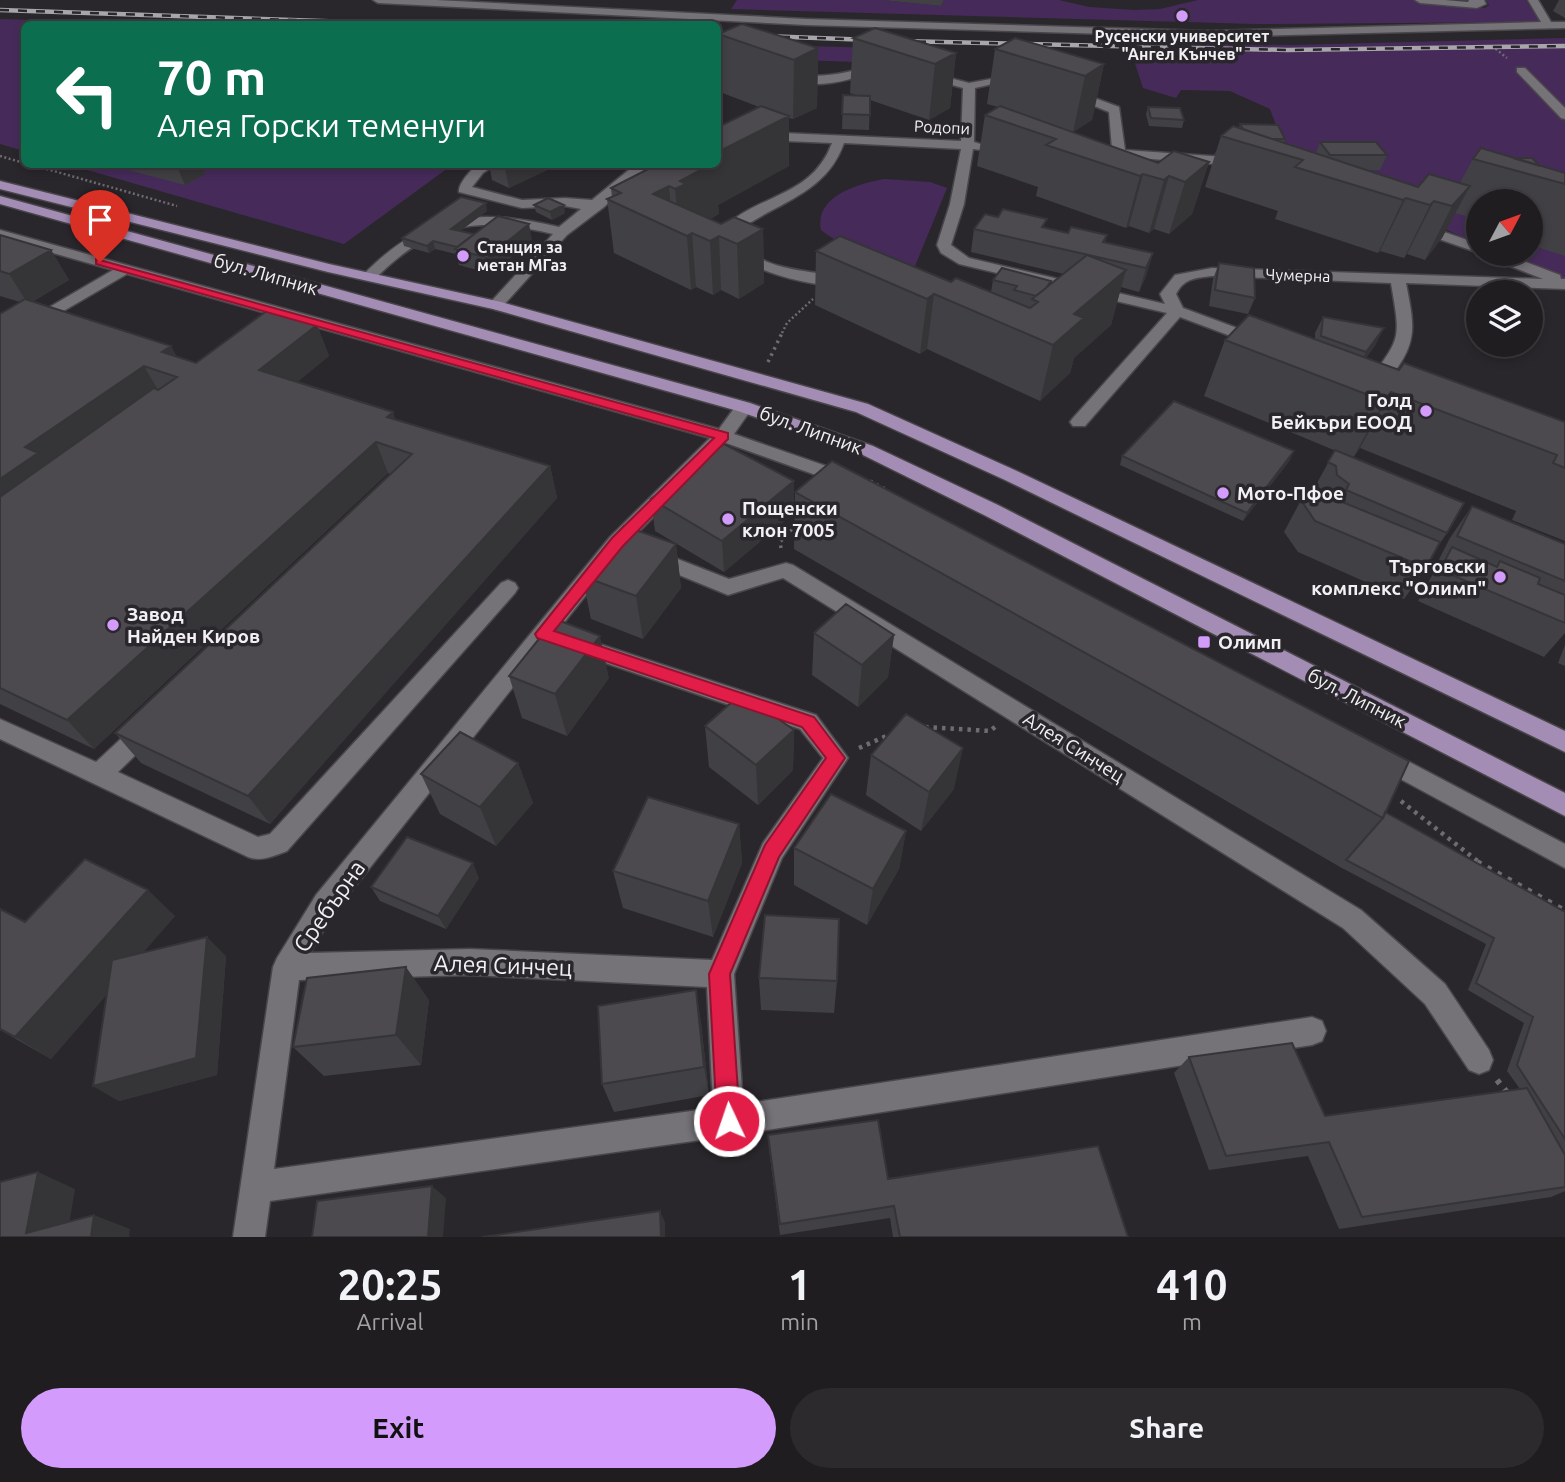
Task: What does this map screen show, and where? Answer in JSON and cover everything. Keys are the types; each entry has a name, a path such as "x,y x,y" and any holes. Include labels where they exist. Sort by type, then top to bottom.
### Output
{"main road":[{"name":"бул. Липник","path":"0,185 369,277 496,305 747,373 862,408 1012,476 1565,742"},
{"name":"бул. Липник","path":"0,200 744,407 879,456 991,510 1565,805"}],"street":[{"path":"378,0 542,3 640,12 819,22 1208,34 1565,25"},
{"path":"1420,0 1477,5 1481,4 1479,0"},
{"path":"1532,0 1548,26"},
{"path":"640,12 655,3"},
{"path":"775,72 817,82 891,66"},
{"path":"913,70 969,86 1026,77"},
{"path":"1521,70 1565,114"},
{"path":"969,86 970,146 961,194 944,245 946,250 964,261 1177,310 1276,347"},
{"path":"1062,90 1115,110 1119,153"},
{"name":"Родопи","path":"721,134 997,147"},
{"path":"839,140 828,166 805,186 778,203 738,222 727,232 729,244 741,255 757,262 862,287"},
{"path":"1092,152 1251,163"},
{"path":"482,168 464,189 522,204 598,204"},
{"path":"496,305 562,232 639,168"},
{"path":"369,277 404,244 443,226 478,220 517,221 562,232"},
{"path":"1403,222 1466,244"},
{"path":"0,234 723,436 869,489"},
{"path":"1522,266 1565,283"},
{"path":"0,343 125,269"},
{"name":"Чумерна","path":"1177,310 1168,294 1174,281 1187,274 1565,283"},
{"path":"1375,384 1401,353 1407,336 1398,278"},
{"path":"1055,304 1070,284"},
{"path":"1079,422 1177,310"},
{"name":"Сребърна","path":"249,1237 287,967 325,904 617,542 723,436 744,407"},
{"path":"617,542 728,587 786,570"},
{"name":"Алея Синчец","path":"786,570 1352,919 1435,994 1479,1060"},
{"path":"0,728 257,849 278,843 508,588"},
{"path":"543,634 808,722 836,758 772,852 720,974 729,1121"},
{"path":"99,775 167,709"},
{"path":"1362,747 1565,857"},
{"name":"Алея Синчец","path":"287,967 470,962 720,974"},
{"path":"256,1187 729,1121 1312,1031"}],"path":[{"path":"1472,29 1521,70"},
{"path":"0,156 21,162"},
{"path":"768,363 786,323 825,289 825,280"},
{"path":"786,570 780,542 797,524"},
{"path":"923,727 990,732 1012,709"},
{"path":"836,758 898,731"},
{"path":"1398,799 1474,860 1565,911"},
{"path":"1479,1060 1506,1090 1512,1101"}],"shaded area":[{"name":"Русенски университет \"Ангел Кънчев\"","path":"737,0 882,0 941,6 944,0 1059,0 1089,7 1134,10 1160,9 1198,0 1414,0 1485,8 1489,5 1486,0 1526,0 1540,22 1256,24 731,9"},
{"path":"0,19 62,21 21,21 21,150 0,144"},
{"path":"1565,38 1565,281 1529,266 1544,266 1544,189 1466,189 1466,238 1440,227 1422,200 1380,192 1333,197 1305,167 1210,160 1228,134 1280,136 1270,109 1230,91 1181,90 1176,98 1143,88 1130,48 1170,49 1169,43 1293,45"},
{"path":"721,43 936,50 936,65 721,57"},
{"path":"80,168 448,168 344,244"},
{"path":"884,179 930,182 947,188 915,266 865,255 821,230 824,208 831,200 851,188"}],"building":[{"path":"742,24 818,48 794,60 721,35"},
{"path":"875,28 956,53 935,64 853,38"},
{"path":"1015,38 1104,64 1085,76 995,49"},
{"path":"843,95 870,96 870,115 842,114"},
{"path":"761,106 789,116 721,150 721,126"},
{"path":"1000,106 1158,163 1174,151 1209,162 1185,182 1169,176 1164,180 1143,174 1140,176 1046,145 1056,139 985,115"},
{"path":"1148,107 1180,108 1184,120 1151,118"},
{"path":"1240,124 1278,125 1285,139 1272,139 1243,129"},
{"path":"1233,126 1418,187 1429,174 1470,186 1452,206 1434,201 1430,205 1406,198 1403,200 1295,167 1303,160 1221,136"},
{"path":"1320,142 1376,142 1387,155 1330,155"},
{"path":"1481,148 1565,173 1565,184 1473,159"},
{"path":"1513,158 1532,158 1540,166"},
{"path":"650,168 704,168 680,181 686,184 675,189 669,186 653,194 721,224 734,217 763,229 737,244 719,236 710,241 692,233 687,236 607,199 621,193 611,188"},
{"path":"461,197 486,203 451,229 474,234 457,247 433,241 427,246 402,238"},
{"path":"548,198 564,205 550,212 534,205"},
{"path":"1003,209 1047,219 1042,227 1068,233 1071,227 1107,235 1103,242 1153,253 1146,268 974,229 985,214 998,217"},
{"path":"498,216 529,224 487,258 455,249"},
{"path":"0,235 51,250 9,274 0,271"},
{"path":"840,236 951,282 956,278 1030,308 1038,302 1032,299 1087,255 1126,270 1074,314 1084,318 1053,345 934,294 927,299 816,251"},
{"path":"1219,263 1254,268 1255,298 1215,290"},
{"path":"1002,268 1051,281 1036,296 1014,290 1017,286 993,280"},
{"name":"Завод Найден Киров","path":"25,299 171,346 162,352 196,363 268,310 317,325 259,370 393,412 387,417 550,466 248,796 115,733 412,454 376,442 67,720 0,688 0,497 154,388 158,390 177,377 144,366 25,447 38,453 0,479 0,314"},
{"path":"1249,315 1399,370 1404,363 1565,422 1565,468 1553,463 1557,455 1391,392 1384,401 1225,340"},
{"path":"1323,317 1384,328 1366,352 1321,336"},
{"name":"Мото-Пфое","path":"1174,401 1294,451 1247,513 1122,456"},
{"path":"724,444 794,481 722,541 651,499"},
{"path":"1335,450 1464,503 1447,533 1346,490 1349,484 1337,475 1336,466 1328,462"},
{"path":"832,461 1409,761 1383,818 795,492"},
{"name":"Търговски комплекс \"Олимп\"","path":"1330,497 1440,542 1426,568 1315,521 1301,500"},
{"path":"1472,506 1565,544 1565,581 1457,536"},
{"path":"624,526 676,544 636,596 582,576"},
{"name":"Търговски комплекс \"Олимп\"","path":"1452,547 1497,567 1500,561 1540,578 1538,584 1565,595 1565,623 1440,570"},
{"path":"846,604 894,635 862,665 814,633"},
{"path":"555,619 600,636 555,694 509,676"},
{"path":"742,693 794,730 756,765 705,726"},
{"path":"906,714 963,748 929,792 871,755"},
{"path":"460,732 518,763 480,807 421,774"},
{"path":"831,794 906,831 873,889 794,848"},
{"path":"648,797 739,824 708,901 613,871"},
{"path":"1385,812 1565,912 1565,1139 1517,1065 1533,1017 1476,983 1494,938 1346,860 1383,818"},
{"path":"407,837 473,863 438,916 371,887"},
{"path":"85,859 148,890 15,1037 0,1029 0,909 25,922"},
{"path":"765,915 839,919 837,981 759,978"},
{"path":"207,937 196,1058 93,1086 112,960"},
{"path":"406,967 396,1035 293,1047 307,978"},
{"path":"696,990 704,1067 602,1084 598,1006"},
{"path":"1292,1043 1325,1116 1527,1088 1565,1155 1565,1187 1362,1217 1329,1142 1226,1156 1189,1057"},
{"path":"878,1120 888,1179 1098,1146 1128,1237 900,1237 894,1206 780,1224 768,1135"},
{"path":"38,1172 26,1233 94,1215 91,1237 0,1237 0,1182"},
{"path":"432,1186 428,1237 312,1237 317,1201"},
{"path":"660,1211 661,1237 482,1237"}],"railway":[{"path":"0,10 324,21"},
{"path":"763,36 871,40"},
{"path":"899,41 1287,50 1565,46"}],"place":[{"name":"Русенски университет \"Ангел Кънчев\"","path":"1182,16"},
{"name":"Станция за метан МГаз","path":"463,256"},
{"name":"Голд Бейкъри ЕООД","path":"1426,411"},
{"name":"Мото-Пфое","path":"1223,493"},
{"name":"Пощенски клон 7005","path":"728,519"},
{"name":"Търговски комплекс \"Олимп\"","path":"1500,577"},
{"name":"Завод Найден Киров","path":"113,625"},
{"name":"Олимп","path":"1204,642"}],"route":[{"path":"100,262 723,436 617,542 543,634 808,722 836,758 772,852 720,974 729,1121"}]}
